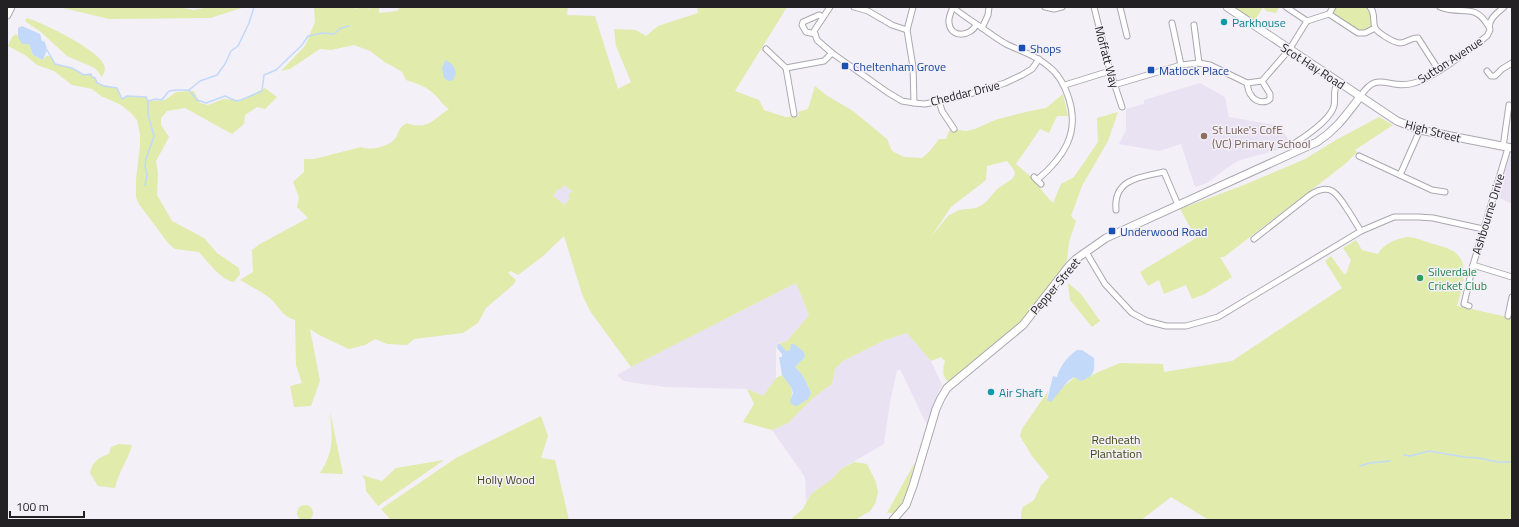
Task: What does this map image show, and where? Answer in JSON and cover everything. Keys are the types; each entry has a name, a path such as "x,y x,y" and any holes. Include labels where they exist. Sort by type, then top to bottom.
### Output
{"main road":[{"path":"7,15 11,7"},
{"name":"Scot Hay Road","path":"1227,7 1360,97"},
{"name":"High Street","path":"1360,97 1397,121 1420,130 1508,148"},
{"name":"Pepper Street","path":"893,520 906,505 936,409 947,388 1023,325 1069,266 1106,238 1317,142 1330,134 1341,123 1360,97"}],"street":[{"path":"815,32 830,7"},
{"path":"854,7 868,11 892,25 907,30"},
{"path":"912,7 907,30 913,67 914,103"},
{"path":"976,25 974,30 966,34 959,34 952,30 948,23 953,7 976,25 1006,44 1039,59 1055,72 1065,85 1073,114 1071,134 1063,153 1049,170 1037,180"},
{"path":"982,28 988,15 989,7"},
{"path":"1045,7 1054,9 1062,7"},
{"name":"Moffatt Way","path":"1094,7 1110,71 1122,107"},
{"path":"1120,7 1127,36"},
{"path":"1287,7 1306,22"},
{"path":"1114,85 1181,65 1199,63 1210,65 1247,83 1262,81 1289,50 1306,22 1329,14 1333,7"},
{"path":"1370,7 1375,16 1375,28 1379,32 1400,43 1414,37 1418,38 1440,70"},
{"path":"1440,7 1450,11 1472,10 1477,12 1489,27"},
{"name":"Sutton Avenue","path":"1360,97 1368,86 1375,82 1379,81 1396,85 1408,85 1420,81 1440,70 1487,36 1490,30 1489,27 1491,20 1504,7"},
{"path":"1329,14 1358,34 1365,33 1375,28"},
{"name":"Cheddar Drive","path":"824,17 819,15 803,22 802,25 806,32 815,32 817,40 832,53 902,101 925,104 973,94 1005,83 1022,75 1032,69 1039,59"},
{"path":"1172,23 1181,65"},
{"path":"1194,25 1199,63"},
{"path":"766,49 786,68 794,114"},
{"path":"786,68 824,61 832,53"},
{"path":"1487,70 1491,76 1495,76 1502,69 1512,63"},
{"path":"1065,85 1110,71"},
{"path":"1247,83 1250,94 1254,99 1263,103 1270,99 1270,94 1262,81"},
{"path":"1295,143 1322,123 1332,111 1334,106 1334,88 1338,82"},
{"path":"939,101 942,111 954,129"},
{"name":"Ashbourne Drive","path":"1509,105 1508,148 1473,265 1512,277"},
{"path":"1400,175 1420,130"},
{"path":"1359,156 1432,190 1445,192"},
{"path":"1116,210 1115,202 1120,190 1128,181 1164,172 1178,205"},
{"path":"1254,239 1260,237 1317,190 1325,189 1336,192 1361,231"},
{"path":"1086,252 1105,284 1132,313 1147,321 1166,326 1186,326 1211,320 1224,314 1361,231 1394,217 1433,215 1483,229"},
{"path":"1468,306 1464,304 1473,265"},
{"path":"1508,316 1512,296"}],"shaded area":[{"name":"St Luke's CofE (VC) Primary School","path":"1200,83 1225,97 1229,117 1280,126 1292,146 1240,160 1207,183 1195,187 1181,144 1159,151 1119,144 1126,130 1126,109 1144,104 1144,100"},
{"path":"1512,154 1512,204 1496,196 1510,155"},
{"path":"564,185 572,191 570,198 565,205 553,196 558,189"},
{"path":"796,283 809,315 787,341 779,343 776,349 776,378 763,396 747,389 665,387 636,383 624,381 617,375 638,363"},
{"path":"907,333 931,361 942,385 938,392 927,425 900,369 897,371 890,402 884,444 841,469 832,479 811,494 806,502 805,477 772,430 788,423 813,398 832,384 835,369 843,361 885,340"}],"green space":[{"path":"59,7 179,7 193,10 210,7 245,7 210,18 109,19"},
{"path":"314,7 351,7 356,9 357,7 367,7 369,9 370,7 379,7 379,13 397,11 400,7 568,7 567,15 595,16 618,89 631,82 616,46 614,29 636,30 646,36 658,26 698,13 697,7 787,7 735,91 759,100 764,110 785,117 799,116 798,112 808,109 815,86 826,95 853,111 887,139 892,151 904,157 922,158 929,152 939,139 946,139 949,131 954,129 966,131 975,129 995,120 1046,108 1063,94 1068,116 1057,116 1049,133 1040,129 1016,164 1030,176 1053,203 1061,184 1074,177 1098,142 1097,118 1118,112 1108,141 1082,186 1071,216 1076,221 1069,242 1067,260 1059,273 1020,322 950,381 945,379 943,369 945,361 941,357 931,361 907,333 885,340 843,361 835,369 832,384 813,398 788,423 772,430 743,422 754,404 747,389 763,396 776,378 782,375 792,390 790,401 811,393 804,379 795,367 805,357 790,350 786,351 778,344 787,341 809,315 796,283 631,367 590,311 582,294 564,236 543,256 518,275 511,271 508,273 516,280 514,284 486,308 478,323 463,333 414,339 407,345 387,344 375,339 365,345 349,349 319,335 310,329 320,381 311,406 294,407 290,386 302,383 296,365 295,320 287,317 267,296 240,280 253,272 252,250 260,244 308,218 297,207 299,197 293,182 304,172 304,159 314,159 361,147 369,149 382,146 394,140 400,129 407,123 420,126 425,125 449,109 429,90 406,80 402,72 386,63 370,51 354,45 331,50 320,49 290,69 281,71 305,46 315,22","holes":["1007,161 1014,170 1015,174 1012,179 997,189 982,205 976,208 959,210 948,216 931,237 951,207 986,180 987,166","564,185 572,191 568,196 570,198 565,205 553,196 558,189 560,190"]},
{"path":"1232,7 1263,7 1254,22"},
{"path":"1263,7 1279,7 1276,13 1266,11"},
{"path":"1332,7 1370,7 1375,28 1358,33 1329,14"},
{"path":"27,18 57,31 92,52 105,66 102,77 95,68 67,56 41,32 26,22 25,20"},
{"path":"16,34 25,44 30,46 33,55 43,60 46,56 51,56 55,64 72,68 84,75 91,74 98,84 117,88 122,99 127,96 146,97 148,101 165,100 176,92 194,91 200,103 208,105 223,99 241,100 265,88 277,97 265,109 257,107 245,115 244,124 232,134 185,108 167,111 161,118 161,125 169,137 156,161 158,173 157,195 172,221 204,238 217,253 239,268 240,274 234,282 224,278 199,252 175,249 168,243 139,204 136,197 136,180 140,134 137,120 132,114 121,105 101,96 92,89 72,85 54,71 37,65 25,55 8,46 12,37"},
{"path":"1379,117 1393,125 1355,150 1357,152 1345,164 1224,257 1220,257 1232,277 1205,294 1192,299 1186,285 1164,294 1159,280 1148,286 1140,272 1196,238 1180,209 1244,185 1305,159 1336,140"},
{"name":"Redheath Plantation","path":"1407,237 1447,248 1456,254 1461,260 1464,274 1457,306 1512,318 1512,520 1209,520 1171,497 1141,520 1021,520 1023,507 1034,500 1041,485 1049,477 1032,456 1020,436 1022,429 1048,391 1047,400 1075,377 1085,379 1120,363 1163,364 1164,372 1232,361 1342,288 1325,261 1331,256 1344,274 1346,274 1351,260 1343,248 1356,240 1362,250 1378,254 1383,247 1390,242"},
{"path":"1068,283 1081,294 1100,321 1092,327 1070,300"},
{"path":"330,411 343,474 320,473 325,465 331,444 332,436"},
{"name":"Holly Wood","path":"541,416 548,436 541,458 555,460 569,520 391,520 381,509 456,458"},
{"path":"119,444 132,445 118,477 115,488 98,486 90,473 92,466 99,458 109,454 111,447"},
{"path":"444,460 378,506 366,491 365,480 362,475 382,481 396,468"},
{"path":"854,462 867,464 876,482 878,493 875,504 870,511 855,520 790,520 803,509 811,494 832,479 841,469"},
{"path":"915,462 908,488 899,507 895,513 887,513"},
{"path":"305,505 312,510 313,513 308,520 305,521 298,516 297,513 302,506"}],"water":[{"path":"22,26 40,34 42,41 45,42 47,50 43,60 33,55 28,44 22,44 18,37 18,28"},
{"path":"446,60 452,64 455,69 456,74 453,80 448,81 444,78 442,68"},
{"path":"778,344 780,344 786,351 790,350 791,344 794,344 804,352 805,357 795,367 804,379 811,393 808,399 797,406 791,404 790,401 793,393 791,387 782,375 779,357 782,357 782,354 777,348"},
{"path":"1077,350 1082,350 1094,358 1093,373 1081,381 1074,377 1068,381 1051,402 1047,400 1053,376 1057,377 1064,362"}],"waterway":[{"path":"189,90 200,81 217,75 225,64 231,51 238,46 249,23 254,7"},
{"path":"47,50 55,64 72,68 84,75 91,74 97,83 104,86 117,88 122,99 127,96 146,97 148,101 156,99 161,100 170,91 189,90 197,100 206,103 225,96 236,101 262,91 264,75 276,70 302,45 308,36 322,33 334,34 341,28 349,26"},
{"path":"145,185 147,175 145,166 146,159 154,136 148,114 148,101"},
{"path":"1404,455 1410,456 1429,451 1498,462 1512,462"},
{"path":"1360,466 1370,463 1390,461"}],"place":[{"name":"Parkhouse","path":"1224,22"},
{"name":"Shops","path":"1022,48"},
{"name":"Cheltenham Grove","path":"845,66"},
{"name":"Matlock Place","path":"1151,70"},
{"name":"St Luke's CofE (VC) Primary School","path":"1204,136"},
{"name":"Underwood Road","path":"1112,231"},
{"name":"Silverdale Cricket Club","path":"1420,278"},
{"name":"Air Shaft","path":"991,392"}]}
